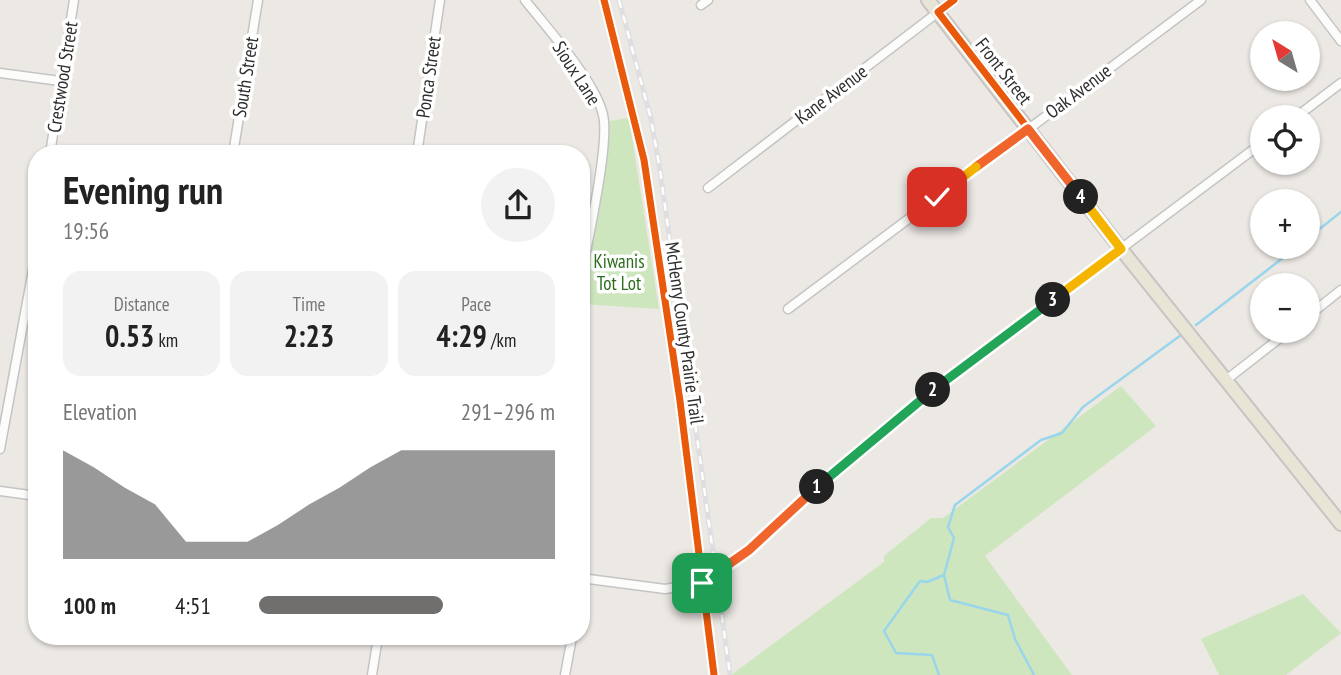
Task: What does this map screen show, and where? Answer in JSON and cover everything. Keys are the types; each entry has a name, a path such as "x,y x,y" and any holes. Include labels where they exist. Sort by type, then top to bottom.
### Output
{"main road":[{"name":"Front Street","path":"928,0 1121,249 1341,524"}],"street":[{"name":"Crestwood Street","path":"51,145 74,0"},
{"name":"South Street","path":"234,145 258,0"},
{"name":"Ponca Street","path":"418,145 440,0"},
{"name":"Sioux Lane","path":"526,0 586,81 603,114 604,140 590,224"},
{"name":"Kane Avenue","path":"708,188 954,0"},
{"name":"Oak Avenue","path":"788,309 1201,0"},
{"path":"1310,0 1341,41"},
{"path":"0,73 60,81"},
{"path":"1312,105 1341,83"},
{"path":"590,582 666,589 702,583 717,575 749,550 906,410 1250,152"},
{"path":"1320,307 1341,290"},
{"path":"0,449 28,297"},
{"path":"1226,380 1274,343"},
{"path":"0,491 28,495"},
{"path":"372,675 377,645"},
{"path":"565,675 571,645"}],"green space":[{"name":"Kiwanis Tot Lot","path":"629,118 659,309 590,305 590,245 609,121"},
{"path":"1121,386 1156,426 985,556 1072,675 731,675 884,562 884,556 931,518 943,518"},
{"path":"1303,594 1341,633 1286,675 1219,675 1201,639"}],"waterway":[{"path":"1320,229 1341,212"},
{"path":"1196,325 1281,259"},
{"path":"939,675 932,655 896,653 884,631 920,581 927,582 944,575 954,538 948,527 955,505 1041,440 1062,433 1083,407 1181,335"},
{"path":"944,575 950,600 1008,615 1015,639 1034,675"}],"railway":[{"path":"619,0 651,119 660,170 730,675"}],"cycle path":[{"name":"McHenry County Prairie Trail","path":"604,0 644,160 680,401 714,675"},
{"path":"702,583 749,550 906,410 1121,249 938,12 954,0"}],"route":[{"path":"702,583 749,550 906,410 1121,249 1028,129 937,197"}]}
